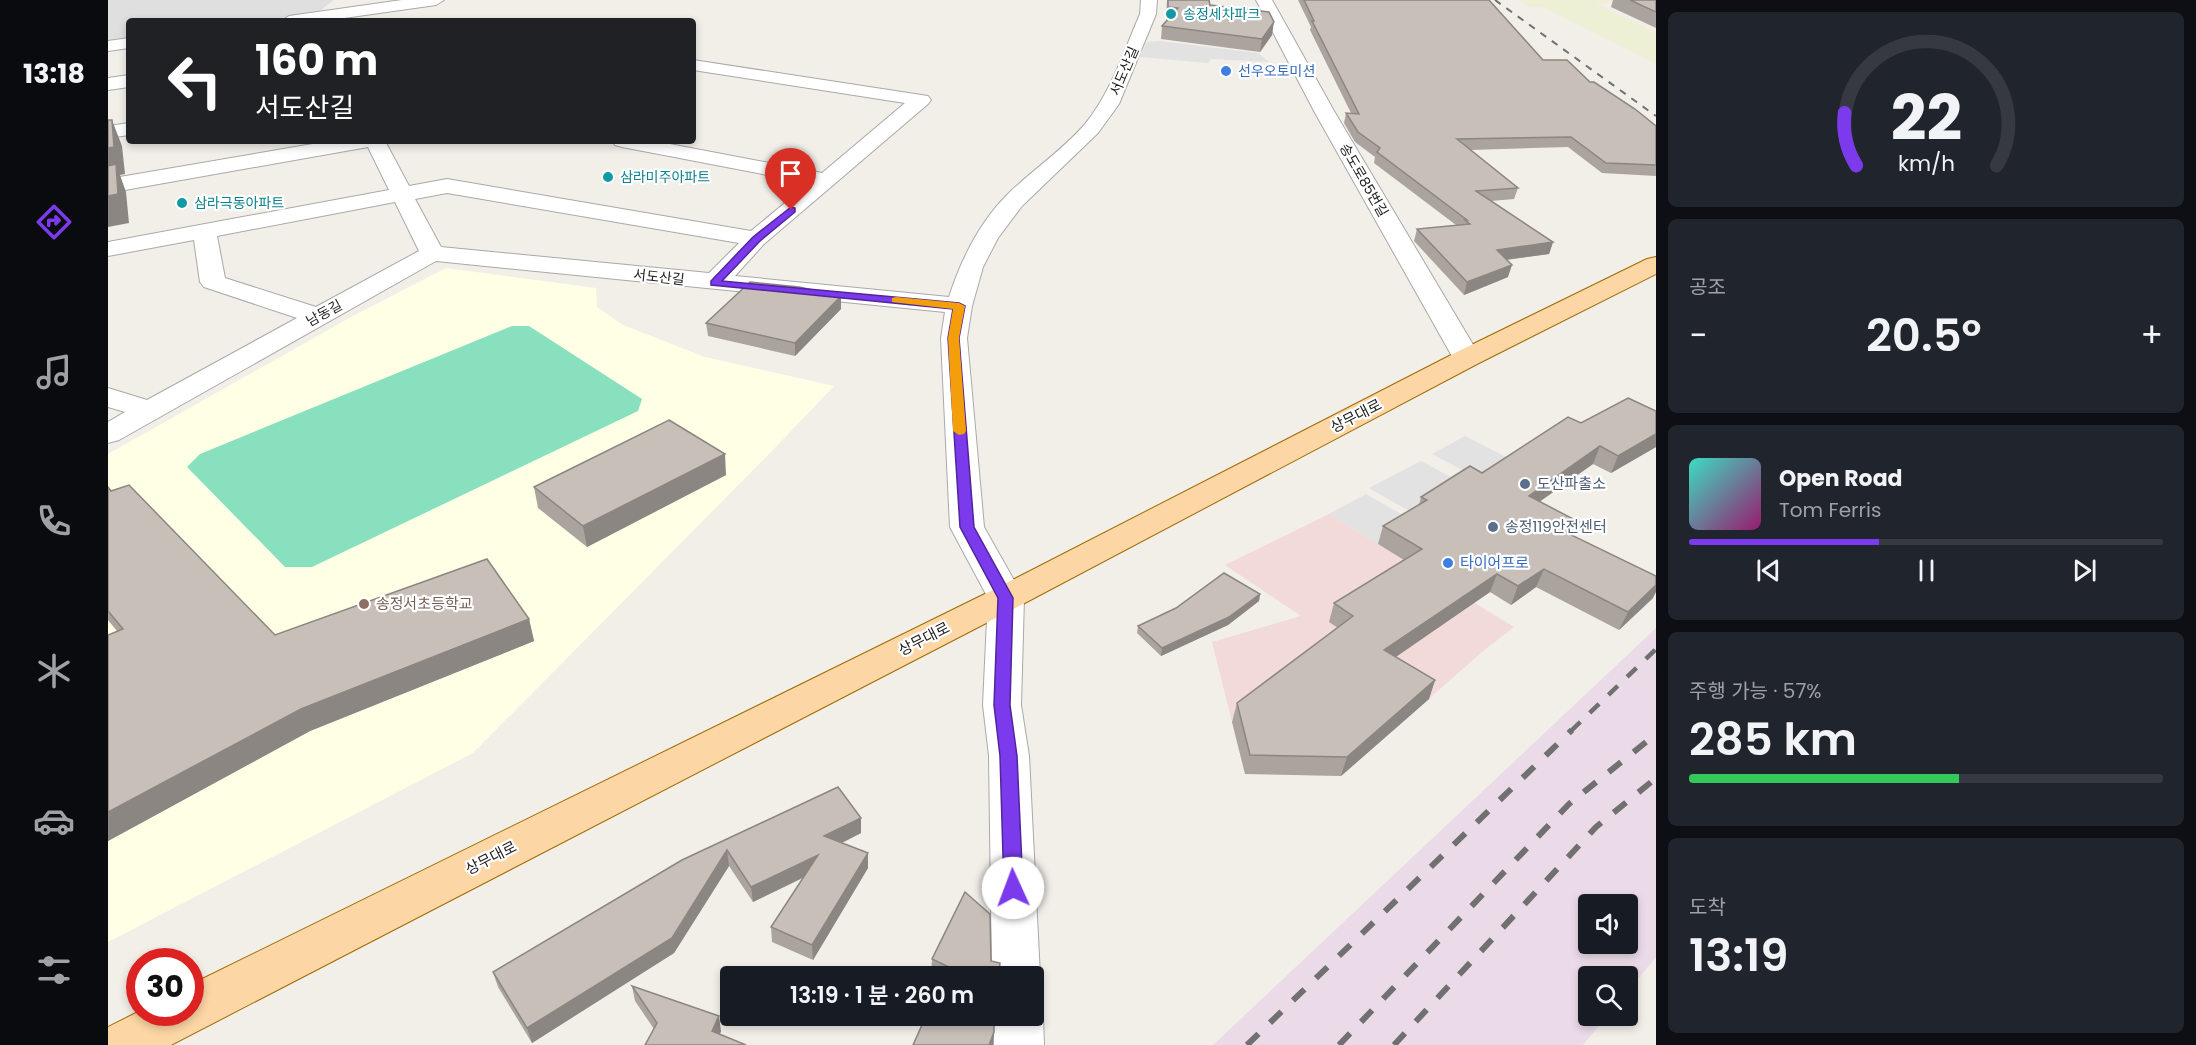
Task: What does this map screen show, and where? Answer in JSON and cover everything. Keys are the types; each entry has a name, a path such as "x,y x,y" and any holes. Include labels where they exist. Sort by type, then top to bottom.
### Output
{"main road":[{"name":"상무대로","path":"204,1003 1005,598 1467,358 1656,264"},
{"path":"122,1045 159,1026"}],"street":[{"path":"313,18 436,0"},
{"name":"서도산길","path":"1016,966 1009,756 1002,705 1005,598 967,527 954,338 959,306 971,267 987,237 1007,210 1091,129 1112,100 1148,14 1149,0"},
{"name":"송도로85번길","path":"1264,0 1324,111 1467,358"},
{"path":"108,46 126,43"},
{"path":"696,65 921,100 756,239 714,283"},
{"path":"108,84 126,81"},
{"path":"108,132 126,129"},
{"path":"108,186 349,144"},
{"path":"376,144 432,253"},
{"path":"638,144 826,180"},
{"path":"108,249 447,186 756,239"},
{"path":"204,230 213,282 318,316"},
{"name":"서도산길","path":"432,253 959,306"},
{"name":"남동길","path":"108,434 432,253"},
{"path":"108,397 148,411"},
{"path":"1018,1026 1019,1045"}],"shaded area":[{"path":"108,0 334,0 317,13 281,18 126,18 126,39 108,42"},
{"path":"1518,0 1641,0 1596,4 1656,32 1656,64 1543,7 1530,7"},
{"path":"1160,41 1258,53 1269,62 1211,59 1208,63 1140,57 1147,42"},
{"name":"송정서초등학교","path":"446,268 596,288 597,307 623,325 705,357 834,386 473,753 108,942 108,454 351,317"},
{"path":"1465,436 1518,463 1487,483 1432,454"},
{"path":"1421,461 1464,484 1416,515 1369,488"},
{"path":"1366,494 1415,522 1378,544 1329,514"},
{"path":"1329,514 1514,627 1482,652 1341,776 1245,774 1212,642 1301,616 1225,565"},
{"path":"1656,628 1656,957 1638,979 1638,966 1578,966 1578,1026 1599,1026 1583,1045 1213,1045"}],"green space":[{"path":"512,326 529,326 642,399 638,411 312,567 285,567 187,467 200,454"}],"building":[{"path":"1168,0 1209,0 1210,5 1269,12 1274,22 1262,39 1162,26 1178,8 1168,7"},
{"path":"1304,0 1489,0 1543,60 1567,60 1590,82 1594,82 1635,109 1656,126 1656,165 1606,163 1571,137 1457,139 1518,188 1476,191 1553,242 1497,250 1512,265 1467,282 1417,229 1470,224 1377,152 1380,148 1358,132 1346,113 1359,114 1312,21 1314,21"},
{"path":"1630,0 1656,0 1656,12"},
{"path":"108,120 112,120 114,147 108,148"},
{"path":"116,164 118,194 108,196 108,166"},
{"path":"750,282 799,287 841,296 795,343 706,323"},
{"path":"1628,398 1656,411 1656,434 1618,456 1600,446 1529,496 1579,522 1565,532 1656,576 1656,585 1628,612 1544,569 1518,586 1497,574 1384,650 1435,680 1347,757 1250,755 1237,703 1353,616 1334,603 1422,549 1383,526 1427,500 1421,497 1470,466 1482,473 1568,417 1581,423"},
{"path":"669,420 725,454 583,526 534,487"},
{"path":"129,485 275,635 487,559 529,619 301,709 108,812 108,635 123,629 108,611 108,487 111,491"},
{"path":"1224,573 1260,594 1229,617 1162,648 1138,626 1176,608"},
{"path":"838,787 861,818 824,836 868,853 812,945 771,927 818,855 751,887 727,850 672,938 527,1028 493,972 682,860"},
{"path":"965,892 990,914 991,961 1000,963 1000,966 947,966 932,959"},
{"path":"632,986 719,1016 712,1031 746,1045 645,1045 657,1023"},
{"path":"922,1026 994,1026 989,1045 913,1045"}],"railway":[{"path":"1495,0 1656,116"},
{"path":"1571,731 1656,649"},
{"path":"1247,1045 1572,730"},
{"path":"1339,1045 1569,804 1656,734"},
{"path":"1394,1045 1596,827 1656,778"}],"slow traffic":[{"path":"896,300 959,306 954,338 959,431"}],"place":[{"name":"송정세차파크","path":"1171,14"},
{"name":"선우오토미션","path":"1226,71"},
{"name":"삼라미주아파트","path":"608,177"},
{"name":"삼라극동아파트","path":"182,203"},
{"name":"도산파출소","path":"1525,484"},
{"name":"송정119안전센터","path":"1493,527"},
{"name":"타이어프로","path":"1448,563"},
{"name":"송정서초등학교","path":"364,604"}],"route":[{"path":"791,210 756,239 714,283 959,306 954,338 967,527 1005,598 1002,705 1009,756 1013,888"}]}
